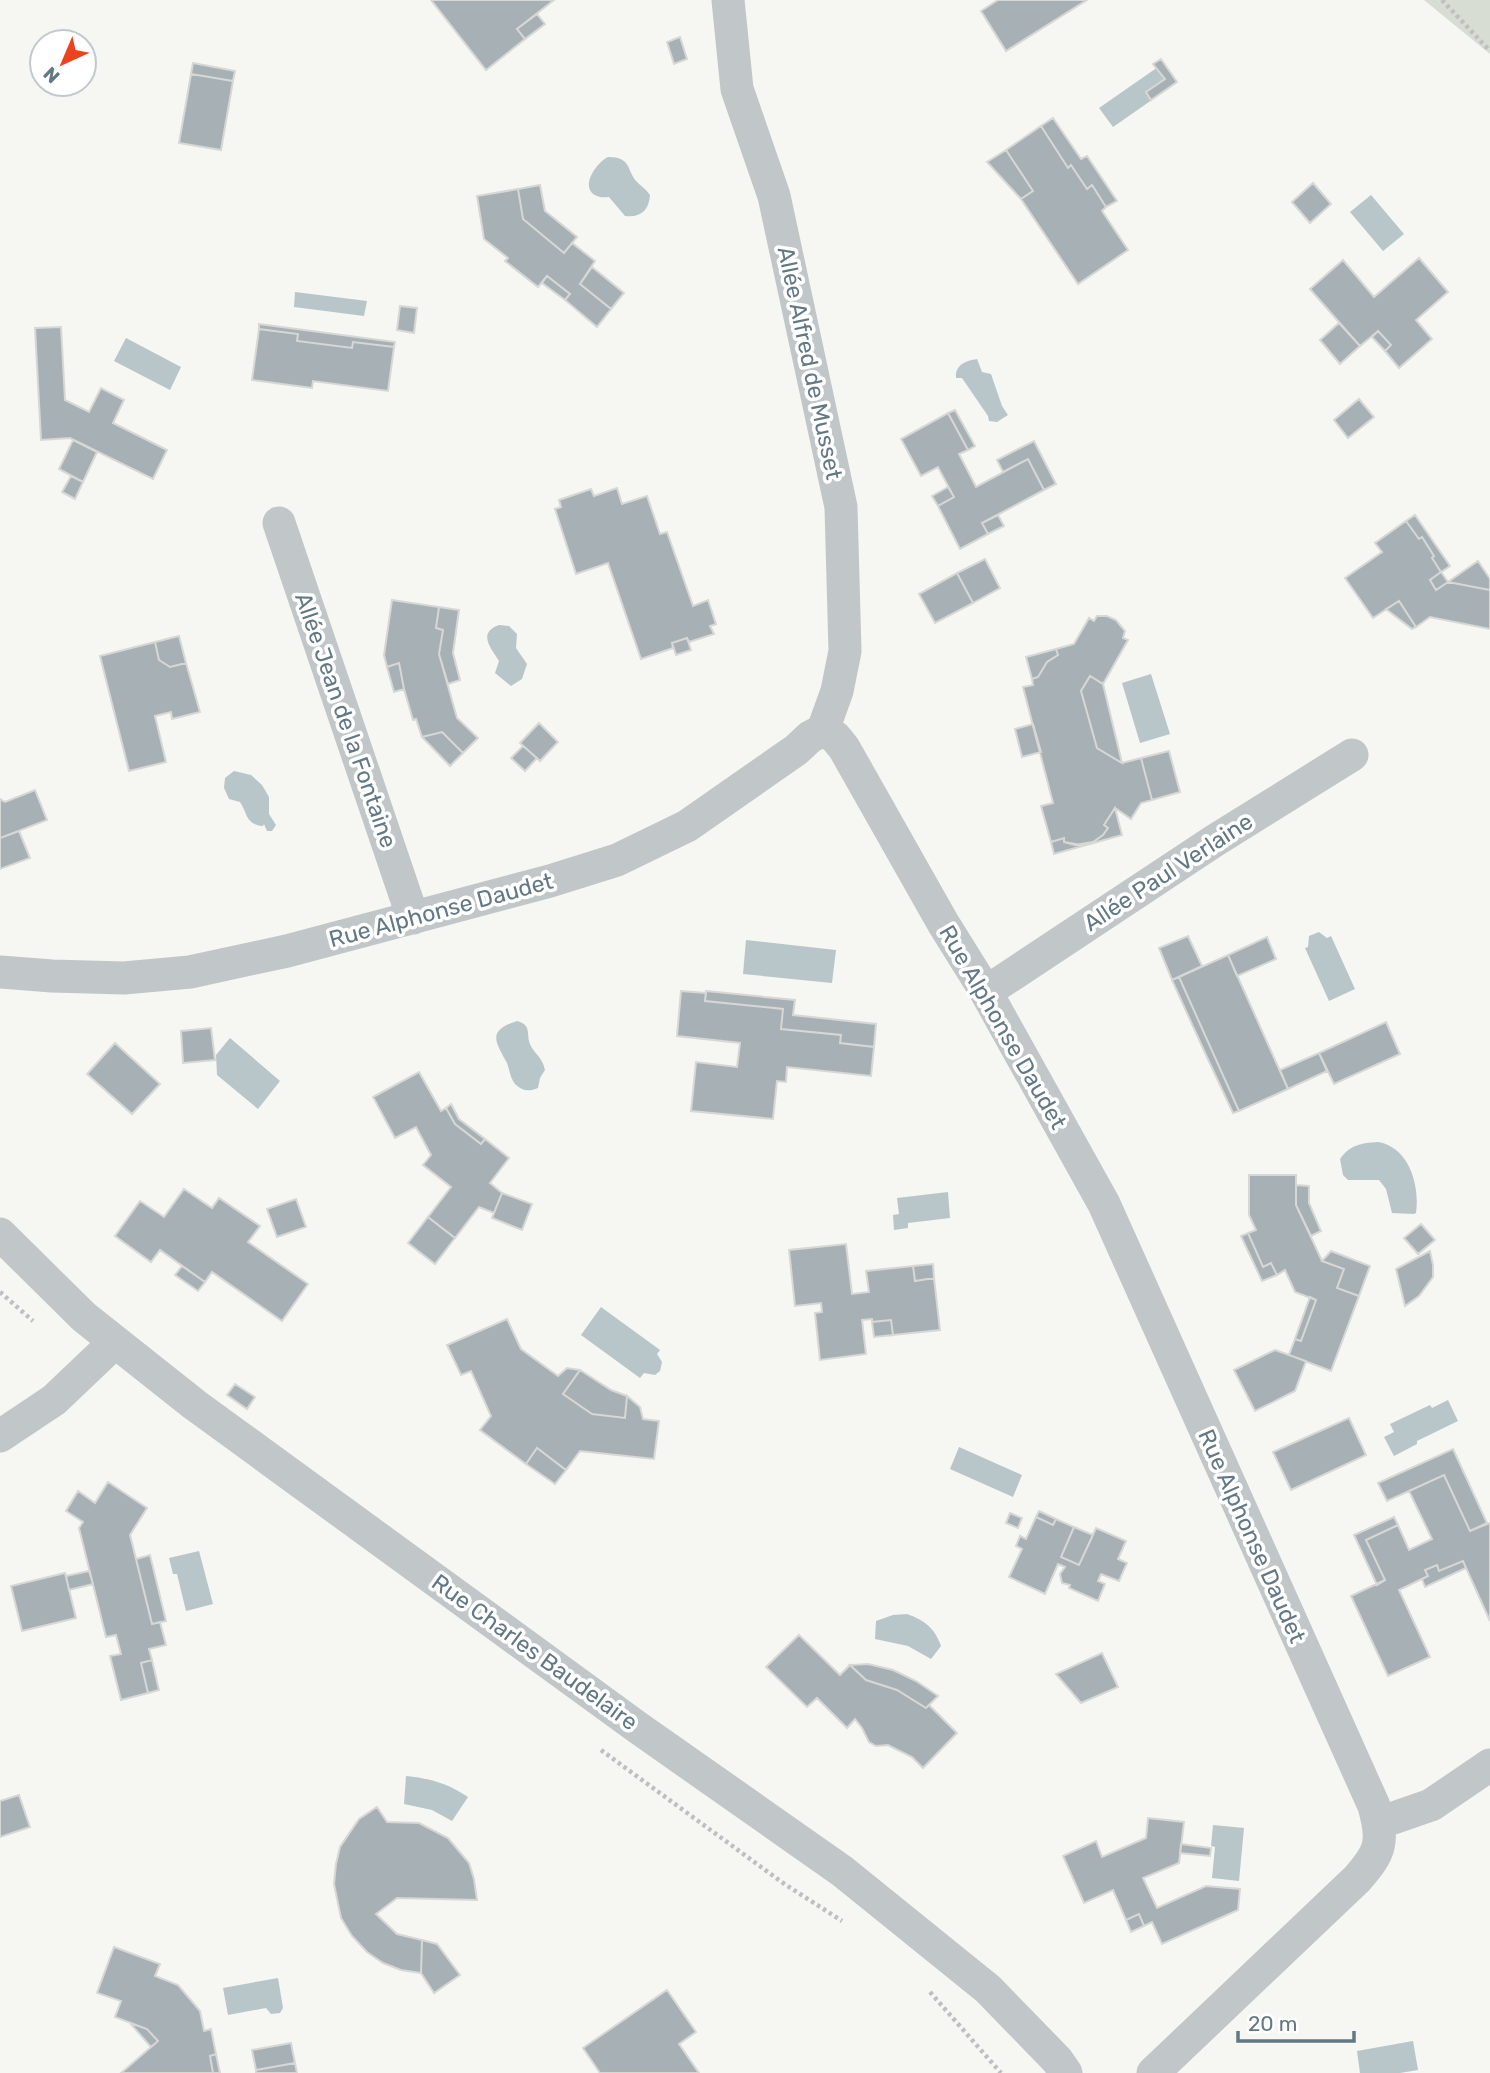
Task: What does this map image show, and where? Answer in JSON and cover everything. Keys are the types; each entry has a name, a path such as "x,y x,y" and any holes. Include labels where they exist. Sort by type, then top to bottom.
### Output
{"street":[{"name":"Allée Alfred de Musset","path":"729,0 737,89 774,196 841,507 845,651 837,691 823,730"},
{"name":"Allée Jean de la Fontaine","path":"279,523 412,918"},
{"name":"Rue Alphonse Daudet","path":"0,972 124,978 190,972 274,954 550,881 617,860 687,826 823,730 835,737 844,748 943,923 986,992 1104,1204 1374,1806 1379,1823 1381,1839 1375,1859 1357,1879 1153,2073"},
{"name":"Allée Paul Verlaine","path":"986,992 1214,841 1352,755"},
{"name":"Rue Charles Baudelaire","path":"0,1234 84,1317 195,1405 626,1719 842,1871 988,1989 1057,2060 1066,2073"},
{"path":"0,1436 54,1400 115,1342"},
{"path":"1379,1823 1432,1805 1490,1765"}],"path":[{"path":"1442,0 1490,51"}],"shaded area":[{"path":"1424,0 1490,0 1490,54"},
{"path":"1158,67 1172,86 1113,127 1099,108"},
{"path":"608,157 625,162 637,182 650,195 646,209 640,214 625,216 609,197 598,197 589,187 591,175"},
{"path":"1371,195 1404,234 1383,251 1350,212"},
{"path":"295,292 367,301 364,316 294,307"},
{"path":"126,338 181,367 170,390 114,361"},
{"path":"977,359 982,372 991,374 1008,415 997,422 989,421 962,378 956,378 957,370 962,364"},
{"path":"499,625 509,626 517,634 516,648 527,664 522,679 511,686 495,673 499,661 487,636 492,628"},
{"path":"1151,674 1170,734 1140,743 1122,683"},
{"path":"234,771 251,775 262,785 269,797 269,814 276,825 272,831 267,831 264,824 253,823 240,802 229,799 224,788 225,778"},
{"path":"1319,932 1327,938 1331,936 1355,989 1329,1001 1305,948 1308,947 1309,936"},
{"path":"746,940 836,950 832,983 743,974"},
{"path":"517,1021 527,1027 530,1044 545,1070 538,1088 532,1090 515,1084 497,1043 497,1033"},
{"path":"230,1038 280,1081 258,1109 217,1075 216,1055"},
{"path":"1378,1142 1389,1145 1405,1159 1414,1180 1416,1213 1392,1213 1386,1189 1379,1180 1348,1180 1343,1175 1340,1159 1344,1154 1356,1146"},
{"path":"948,1192 950,1218 908,1223 908,1228 894,1230 893,1215 899,1214 897,1198"},
{"path":"601,1307 660,1350 657,1354 662,1362 660,1371 655,1375 644,1373 640,1378 581,1335"},
{"path":"1448,1400 1458,1421 1417,1441 1417,1444 1394,1456 1384,1437 1394,1432 1390,1424 1430,1405 1432,1408"},
{"path":"959,1447 1022,1475 1013,1497 950,1469"},
{"path":"199,1551 213,1604 186,1611 177,1574 173,1574 169,1558"},
{"path":"907,1614 928,1625 936,1634 941,1646 931,1659 908,1646 875,1639 876,1621 893,1615"},
{"path":"406,1776 438,1782 468,1797 452,1821 432,1810 404,1804"},
{"path":"1213,1825 1244,1828 1239,1881 1212,1878 1215,1847 1211,1846"},
{"path":"278,1978 283,2008 280,2013 271,2014 266,2008 228,2015 223,1988"},
{"path":"1413,2041 1418,2070 1360,2073 1357,2051"}],"building":[{"path":"431,0 554,0 517,29 525,39 486,70"},
{"path":"998,0 1087,0 1006,51 981,11"},
{"path":"537,14 545,24 525,39 517,29"},
{"path":"680,37 687,59 674,64 667,42"},
{"path":"1161,59 1177,82 1151,100 1146,92 1165,79 1153,64"},
{"path":"193,63 235,71 233,81 191,74"},
{"path":"191,74 233,81 221,150 179,143"},
{"path":"1053,118 1081,159 1087,156 1117,201 1106,207 1092,185 1087,189 1071,165 1068,168 1041,126"},
{"path":"1041,126 1068,168 1071,165 1087,189 1092,185 1106,207 1102,211 1128,250 1078,284 1021,199 1033,191 1006,150"},
{"path":"1006,150 1033,191 1021,199 987,162"},
{"path":"1313,183 1331,204 1310,223 1292,202"},
{"path":"540,185 545,211 577,237 564,253 523,219 518,189"},
{"path":"518,189 523,219 564,253 572,243 595,261 580,284 611,309 597,327 565,300 570,294 547,276 538,287 505,261 508,258 484,239 477,196"},
{"path":"1419,258 1448,292 1416,320 1432,339 1399,368 1385,351 1391,345 1378,331 1360,346 1310,289 1343,260 1374,297"},
{"path":"592,267 624,293 611,309 580,284"},
{"path":"547,276 570,294 565,300 542,283"},
{"path":"400,306 417,308 414,333 397,330"},
{"path":"1339,323 1360,346 1340,364 1320,340"},
{"path":"259,324 395,342 394,347 353,342 352,348 297,341 298,334 259,329"},
{"path":"61,327 65,400 89,412 101,388 124,400 113,423 167,450 153,479 70,438 41,440 35,328"},
{"path":"259,329 298,334 297,341 352,348 353,342 394,347 388,391 313,381 312,388 252,380"},
{"path":"1378,331 1391,345 1385,351 1372,337"},
{"path":"1359,399 1374,417 1348,438 1334,420"},
{"path":"955,410 975,446 968,450 948,413"},
{"path":"948,413 968,450 959,454 976,487 1028,459 1044,490 982,523 988,534 960,549 938,506 954,497 938,467 921,476 901,439"},
{"path":"73,440 97,452 83,482 59,469"},
{"path":"1034,441 1056,484 1044,490 1028,459 1003,472 997,460"},
{"path":"71,476 83,482 75,499 62,492"},
{"path":"948,487 954,497 938,506 932,496"},
{"path":"617,488 622,504 647,496 660,534 667,532 693,606 708,600 716,624 710,626 714,634 689,642 687,638 672,643 673,648 641,659 608,563 576,574 555,509 561,507 559,500 591,489 594,496"},
{"path":"998,515 1004,526 988,534 982,523"},
{"path":"1415,515 1450,566 1441,572 1422,537 1419,539 1406,521"},
{"path":"1406,521 1419,539 1422,537 1441,572 1430,580 1436,590 1448,582 1490,590 1490,629 1430,617 1416,627 1399,601 1373,618 1345,578 1382,552 1375,543"},
{"path":"985,559 1000,588 973,603 957,573"},
{"path":"1478,561 1490,579 1490,590 1448,582"},
{"path":"1441,572 1448,582 1436,590 1430,580"},
{"path":"957,573 973,603 935,623 919,594"},
{"path":"392,600 439,607 436,628 443,630 439,654 457,718 478,738 463,753 442,732 422,737 416,719 413,720 399,663 387,667 384,655"},
{"path":"1399,601 1416,627 1412,629 1386,609"},
{"path":"439,607 459,610 453,653 460,680 448,684 439,654 443,630 436,628"},
{"path":"1097,616 1116,620 1125,631 1123,638 1128,640 1103,684 1090,676 1081,691 1097,748 1122,763 1141,758 1152,800 1141,803 1131,819 1115,808 1104,825 1108,828 1093,842 1075,845 1064,842 1064,838 1051,842 1041,806 1053,803 1023,687 1033,685 1032,679 1038,677 1047,662 1058,655 1056,649 1074,644 1089,618 1094,621"},
{"path":"179,636 186,663 170,667 159,660 155,642"},
{"path":"687,638 691,650 676,655 672,643"},
{"path":"155,642 159,660 170,667 186,663 200,712 172,719 171,712 155,716 166,762 129,771 100,656"},
{"path":"1056,649 1058,655 1047,662 1038,677 1032,679 1026,657"},
{"path":"399,663 404,689 394,692 387,667"},
{"path":"1090,676 1103,684 1122,763 1097,748 1081,691"},
{"path":"539,723 558,742 540,761 520,743"},
{"path":"1033,724 1041,752 1022,757 1015,729"},
{"path":"442,732 463,753 450,766 422,737"},
{"path":"523,746 537,758 525,771 511,758"},
{"path":"1169,751 1180,792 1152,800 1141,758"},
{"path":"35,790 47,820 0,838 0,799 5,802"},
{"path":"1115,808 1122,835 1054,854 1051,842 1064,838 1064,842 1081,845 1093,842 1103,835 1108,828 1104,825"},
{"path":"19,831 30,858 0,869 0,838"},
{"path":"1188,936 1202,966 1172,980 1159,948"},
{"path":"1267,937 1276,959 1237,976 1228,955"},
{"path":"1228,955 1288,1089 1239,1111 1179,977"},
{"path":"1179,977 1239,1111 1233,1113 1172,980"},
{"path":"681,991 706,993 705,1001 783,1009 781,1029 841,1035 840,1043 874,1047 871,1076 787,1067 786,1082 777,1081 773,1119 691,1111 696,1062 737,1067 740,1043 677,1036"},
{"path":"706,991 795,1000 793,1015 876,1024 874,1047 840,1043 841,1035 781,1029 783,1009 705,1001"},
{"path":"1386,1022 1400,1054 1334,1084 1319,1053"},
{"path":"211,1028 215,1060 183,1063 181,1031"},
{"path":"115,1043 160,1084 132,1114 87,1074"},
{"path":"1319,1053 1327,1071 1288,1089 1280,1070"},
{"path":"419,1072 441,1111 446,1108 455,1124 481,1144 485,1139 509,1158 490,1183 502,1193 494,1213 479,1207 455,1238 428,1217 451,1187 423,1165 431,1155 416,1127 395,1138 373,1097"},
{"path":"451,1104 459,1119 485,1139 481,1144 455,1124 446,1108"},
{"path":"1249,1175 1296,1175 1296,1205 1322,1261 1344,1269 1337,1288 1359,1296 1331,1371 1289,1355 1295,1339 1301,1341 1316,1300 1295,1292 1285,1270 1277,1275 1271,1263 1263,1267 1248,1233 1256,1230 1249,1215"},
{"path":"1296,1185 1309,1186 1309,1203 1321,1231 1311,1236 1296,1205"},
{"path":"184,1189 212,1208 219,1198 260,1226 248,1242 308,1284 282,1321 212,1272 205,1282 160,1250 151,1262 115,1236 140,1201 164,1217"},
{"path":"502,1193 532,1204 522,1230 492,1218"},
{"path":"296,1199 306,1227 277,1237 267,1209"},
{"path":"428,1217 455,1238 435,1264 408,1243"},
{"path":"1421,1224 1435,1240 1418,1254 1404,1238"},
{"path":"1248,1233 1263,1267 1271,1263 1277,1275 1262,1281 1241,1236"},
{"path":"846,1244 852,1294 869,1292 866,1271 913,1266 915,1281 934,1278 940,1330 893,1335 891,1320 862,1320 866,1354 820,1360 815,1313 822,1312 821,1303 795,1306 789,1250"},
{"path":"1331,1251 1370,1266 1359,1296 1337,1288 1344,1269 1322,1261"},
{"path":"1430,1251 1433,1277 1419,1296 1405,1306 1396,1269"},
{"path":"933,1264 934,1278 915,1281 913,1266"},
{"path":"182,1266 205,1282 198,1291 175,1275"},
{"path":"1310,1297 1316,1300 1301,1341 1295,1339"},
{"path":"507,1319 521,1349 558,1376 567,1368 580,1370 563,1394 592,1414 625,1418 627,1396 640,1407 643,1419 659,1421 654,1459 580,1451 566,1470 537,1448 526,1464 480,1430 491,1416 471,1371 461,1375 447,1345"},
{"path":"891,1320 893,1335 874,1337 872,1322"},
{"path":"1275,1350 1306,1361 1295,1391 1255,1411 1234,1370"},
{"path":"580,1370 611,1390 627,1396 625,1418 592,1414 563,1394"},
{"path":"235,1384 255,1397 247,1409 227,1395"},
{"path":"1349,1418 1366,1455 1291,1490 1273,1452"},
{"path":"537,1448 566,1470 555,1484 526,1464"},
{"path":"1453,1449 1487,1523 1470,1531 1444,1475 1387,1501 1378,1483"},
{"path":"1444,1475 1470,1531 1490,1523 1490,1621 1463,1561 1439,1571 1437,1565 1425,1570 1428,1576 1399,1590 1430,1657 1388,1676 1351,1596 1385,1580 1366,1540 1398,1525 1409,1550 1432,1539 1409,1491"},
{"path":"108,1482 147,1508 130,1535 152,1624 160,1622 166,1645 149,1649 152,1660 141,1663 148,1693 121,1700 110,1656 121,1654 116,1635 106,1637 79,1528 83,1522 66,1511 78,1491 95,1503"},
{"path":"1039,1511 1056,1519 1053,1525 1036,1517"},
{"path":"1010,1513 1022,1518 1018,1528 1006,1523"},
{"path":"1036,1517 1053,1525 1056,1519 1074,1527 1061,1557 1079,1565 1096,1528 1126,1541 1118,1559 1127,1563 1119,1581 1101,1574 1098,1581 1105,1584 1098,1601 1062,1583 1060,1574 1065,1567 1058,1564 1045,1594 1009,1577 1022,1549 1016,1546 1020,1536 1026,1539"},
{"path":"1394,1517 1398,1525 1366,1540 1385,1580 1377,1585 1354,1535"},
{"path":"1074,1527 1093,1535 1079,1565 1061,1557"},
{"path":"150,1555 166,1621 152,1624 136,1559"},
{"path":"1463,1561 1466,1568 1425,1587 1422,1579 1428,1576 1425,1570 1437,1565 1439,1571"},
{"path":"89,1571 93,1584 69,1590 66,1576"},
{"path":"65,1573 76,1618 22,1631 11,1586"},
{"path":"799,1635 840,1675 850,1665 866,1680 897,1690 926,1708 929,1705 957,1733 923,1768 912,1757 888,1745 876,1746 869,1742 855,1719 847,1728 817,1698 807,1707 766,1667"},
{"path":"1102,1653 1118,1687 1081,1703 1056,1674"},
{"path":"152,1660 159,1690 148,1693 141,1663"},
{"path":"868,1664 893,1670 938,1696 926,1708 897,1690 866,1680 850,1665"},
{"path":"19,1795 30,1827 0,1837 0,1801"},
{"path":"377,1807 387,1822 419,1823 448,1838 469,1863 474,1879 477,1900 397,1898 376,1914 397,1934 422,1940 421,1973 401,1970 383,1963 367,1952 352,1936 341,1918 334,1884 340,1847 359,1819"},
{"path":"1148,1818 1184,1822 1179,1863 1143,1878 1157,1908 1206,1886 1240,1889 1238,1910 1162,1944 1152,1922 1144,1926 1139,1914 1126,1920 1113,1890 1084,1903 1063,1856 1096,1841 1102,1857 1146,1838"},
{"path":"1181,1844 1211,1848 1210,1856 1180,1853"},
{"path":"1139,1914 1144,1926 1131,1932 1126,1920"},
{"path":"422,1940 437,1944 460,1975 434,1993 421,1973"},
{"path":"114,1947 160,1964 155,1976 178,1985 200,2011 204,2031 211,2029 216,2054 210,2056 213,2073 121,2073 158,2041 147,2029 115,2017 121,2001 97,1993"},
{"path":"667,1990 696,2032 679,2044 699,2073 600,2073 583,2048"},
{"path":"130,2023 147,2029 158,2041 151,2047"},
{"path":"291,2043 295,2063 256,2070 252,2050"},
{"path":"216,2054 220,2073 213,2073 210,2056"},
{"path":"295,2063 297,2073 256,2073 256,2070"}]}
